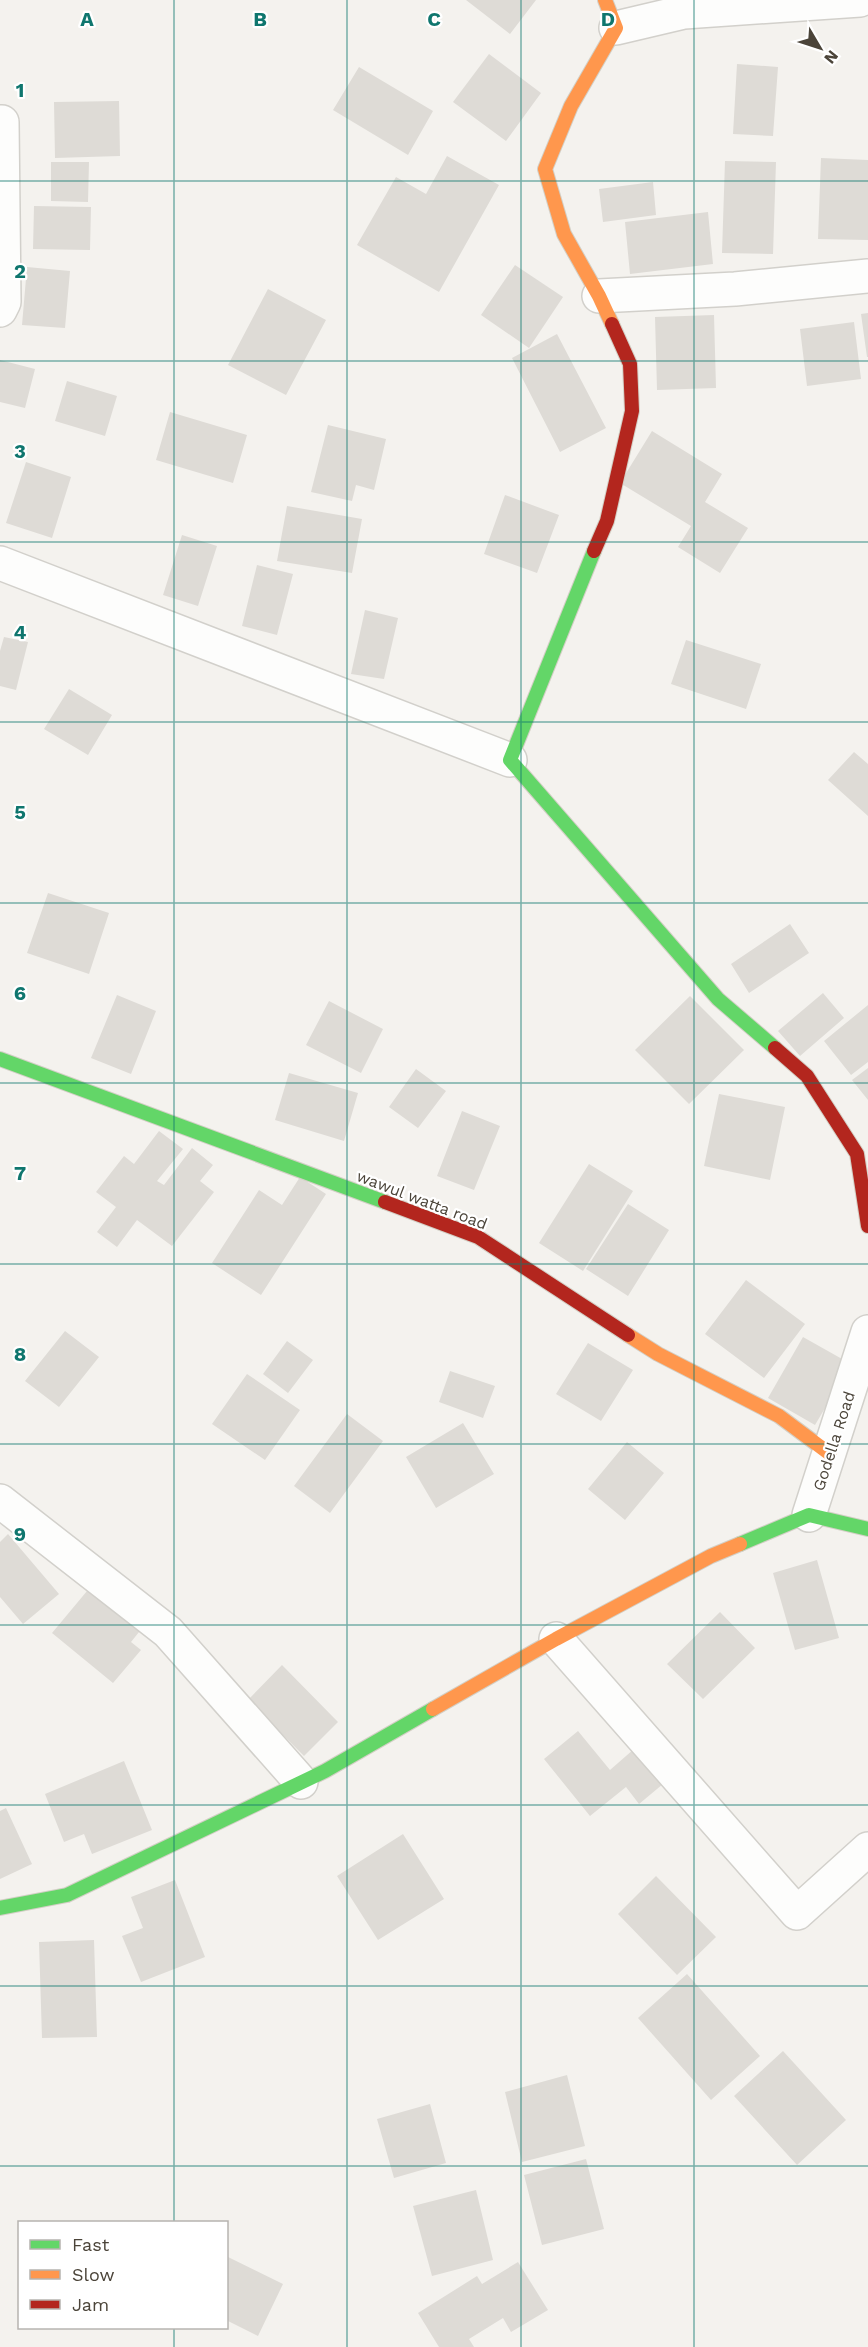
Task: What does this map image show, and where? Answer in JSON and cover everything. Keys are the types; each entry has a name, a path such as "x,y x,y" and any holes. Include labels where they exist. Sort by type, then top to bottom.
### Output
{"street":[{"path":"510,760 607,521 632,411 630,364 599,296 564,234 545,168 610,14 684,12 860,0"},
{"path":"0,310 4,302 2,122"},
{"path":"599,296 735,290 868,276"},
{"path":"0,563 510,760 718,999 807,1076 863,1150 868,1226"},
{"name":"wawul watta road","path":"0,1059 478,1237 658,1354 779,1416 830,1454"},
{"name":"Godella Road","path":"809,1515 868,1332"},
{"path":"0,1501 168,1632 301,1782"},
{"path":"0,1908 67,1895 301,1782 556,1639 711,1556 809,1515 868,1529"},
{"path":"556,1639 796,1913 868,1849"}],"building":[{"path":"466,0 536,0 510,34"},
{"path":"489,54 541,93 506,141 453,102"},
{"path":"737,64 778,67 773,136 733,134"},
{"path":"359,67 433,111 408,155 333,110"},
{"path":"119,101 120,156 55,158 54,102"},
{"path":"447,156 499,185 439,292 357,245 396,177 426,194"},
{"path":"821,158 868,160 868,240 818,239"},
{"path":"725,161 776,162 773,254 722,253"},
{"path":"51,162 89,162 88,202 51,201"},
{"path":"653,182 656,215 603,222 599,189"},
{"path":"34,206 91,207 90,250 33,249"},
{"path":"708,212 713,264 630,274 625,222"},
{"path":"515,265 563,297 529,348 481,315"},
{"path":"27,267 70,271 65,328 22,325"},
{"path":"268,289 326,320 286,395 228,365"},
{"path":"868,313 868,357 867,357 861,314"},
{"path":"714,315 716,388 657,390 655,317"},
{"path":"854,322 861,379 807,386 800,329"},
{"path":"557,334 606,428 560,452 512,358"},
{"path":"0,360 35,369 25,408 0,402"},
{"path":"67,381 117,396 105,436 55,421"},
{"path":"170,412 247,435 233,483 156,460"},
{"path":"328,425 386,439 374,490 356,485 352,501 311,492"},
{"path":"652,431 722,474 705,502 748,528 720,573 678,547 691,526 620,483"},
{"path":"26,462 71,477 52,538 6,523"},
{"path":"505,495 559,515 537,573 484,554"},
{"path":"287,506 362,519 352,573 277,561"},
{"path":"182,535 217,546 198,606 163,595"},
{"path":"257,565 293,574 277,635 242,626"},
{"path":"365,610 398,618 384,679 351,674"},
{"path":"4,637 28,642 16,690 0,686 0,651"},
{"path":"686,640 761,664 746,709 671,684"},
{"path":"69,689 112,715 88,755 44,729"},
{"path":"854,752 868,764 868,816 828,780"},
{"path":"48,893 109,913 89,974 27,953"},
{"path":"790,924 809,953 749,993 731,964"},
{"path":"823,993 844,1018 800,1056 778,1031"},
{"path":"117,995 156,1011 131,1074 91,1058"},
{"path":"690,996 744,1050 689,1104 635,1050"},
{"path":"329,1001 383,1029 361,1073 306,1045"},
{"path":"868,1005 868,1062 851,1075 824,1041"},
{"path":"868,1068 868,1100 852,1080"},
{"path":"416,1069 446,1091 418,1128 389,1107"},
{"path":"289,1073 358,1093 344,1141 275,1120"},
{"path":"719,1094 785,1107 770,1180 704,1166"},
{"path":"462,1111 500,1126 474,1190 437,1176"},
{"path":"159,1131 183,1149 157,1181 164,1185 192,1148 213,1165 200,1181 214,1192 172,1246 137,1220 117,1247 97,1232 116,1207 96,1192 124,1156 134,1164"},
{"path":"589,1164 633,1191 583,1271 539,1243"},
{"path":"300,1177 326,1194 261,1295 212,1263 259,1190 282,1205"},
{"path":"628,1204 669,1230 628,1296 586,1269"},
{"path":"746,1280 805,1324 764,1378 705,1334"},
{"path":"65,1331 99,1357 59,1407 25,1381"},
{"path":"803,1337 851,1364 815,1425 768,1398"},
{"path":"287,1341 313,1360 288,1393 263,1374"},
{"path":"588,1343 633,1370 601,1421 556,1394"},
{"path":"450,1371 495,1386 483,1418 439,1402"},
{"path":"247,1374 300,1410 265,1460 212,1424"},
{"path":"347,1414 383,1441 330,1513 294,1486"},
{"path":"463,1423 494,1474 436,1508 406,1457"},
{"path":"627,1442 664,1473 625,1520 588,1489"},
{"path":"8,1534 59,1594 23,1624 0,1597 0,1542"},
{"path":"817,1560 839,1638 795,1650 773,1573"},
{"path":"92,1585 143,1627 131,1642 141,1650 113,1683 52,1633"},
{"path":"720,1612 755,1648 703,1699 667,1664"},
{"path":"282,1665 338,1722 304,1756 248,1700"},
{"path":"578,1731 610,1770 634,1749 663,1784 639,1804 626,1787 590,1816 544,1759"},
{"path":"124,1761 152,1830 92,1854 84,1834 64,1842 45,1794"},
{"path":"6,1808 32,1864 0,1879 0,1811"},
{"path":"403,1834 444,1899 378,1940 337,1876"},
{"path":"656,1876 716,1937 677,1975 618,1914"},
{"path":"175,1880 205,1957 141,1982 122,1936 143,1928 131,1897"},
{"path":"94,1940 97,2037 42,2038 39,1942"},
{"path":"687,1974 760,2056 711,2100 638,2018"},
{"path":"783,2051 846,2120 797,2165 734,2096"},
{"path":"567,2075 585,2146 522,2162 505,2092"},
{"path":"430,2104 446,2163 394,2178 377,2119"},
{"path":"586,2159 604,2229 542,2245 524,2175"},
{"path":"476,2190 493,2260 432,2276 413,2206"},
{"path":"228,2257 283,2284 258,2336 228,2321"},
{"path":"518,2262 548,2310 511,2332 503,2318 469,2339 474,2347 439,2347 418,2313 477,2276 482,2284"}],"traffic: fast":[{"path":"594,551 510,760 718,999 775,1048"},
{"path":"0,1059 385,1202"},
{"path":"740,1544 809,1515 868,1529"},
{"path":"0,1908 67,1895 325,1771 433,1709"}],"traffic: slow":[{"path":"605,0 616,28 571,106 545,169 564,234 612,324"},
{"path":"628,1335 658,1354 779,1416 830,1454"},
{"path":"433,1709 556,1639 711,1556 740,1544"}],"traffic: jam":[{"path":"594,551 607,521 632,411 630,364 612,324"},
{"path":"775,1048 807,1076 857,1154 868,1226"},
{"path":"385,1202 478,1237 628,1335"}]}
